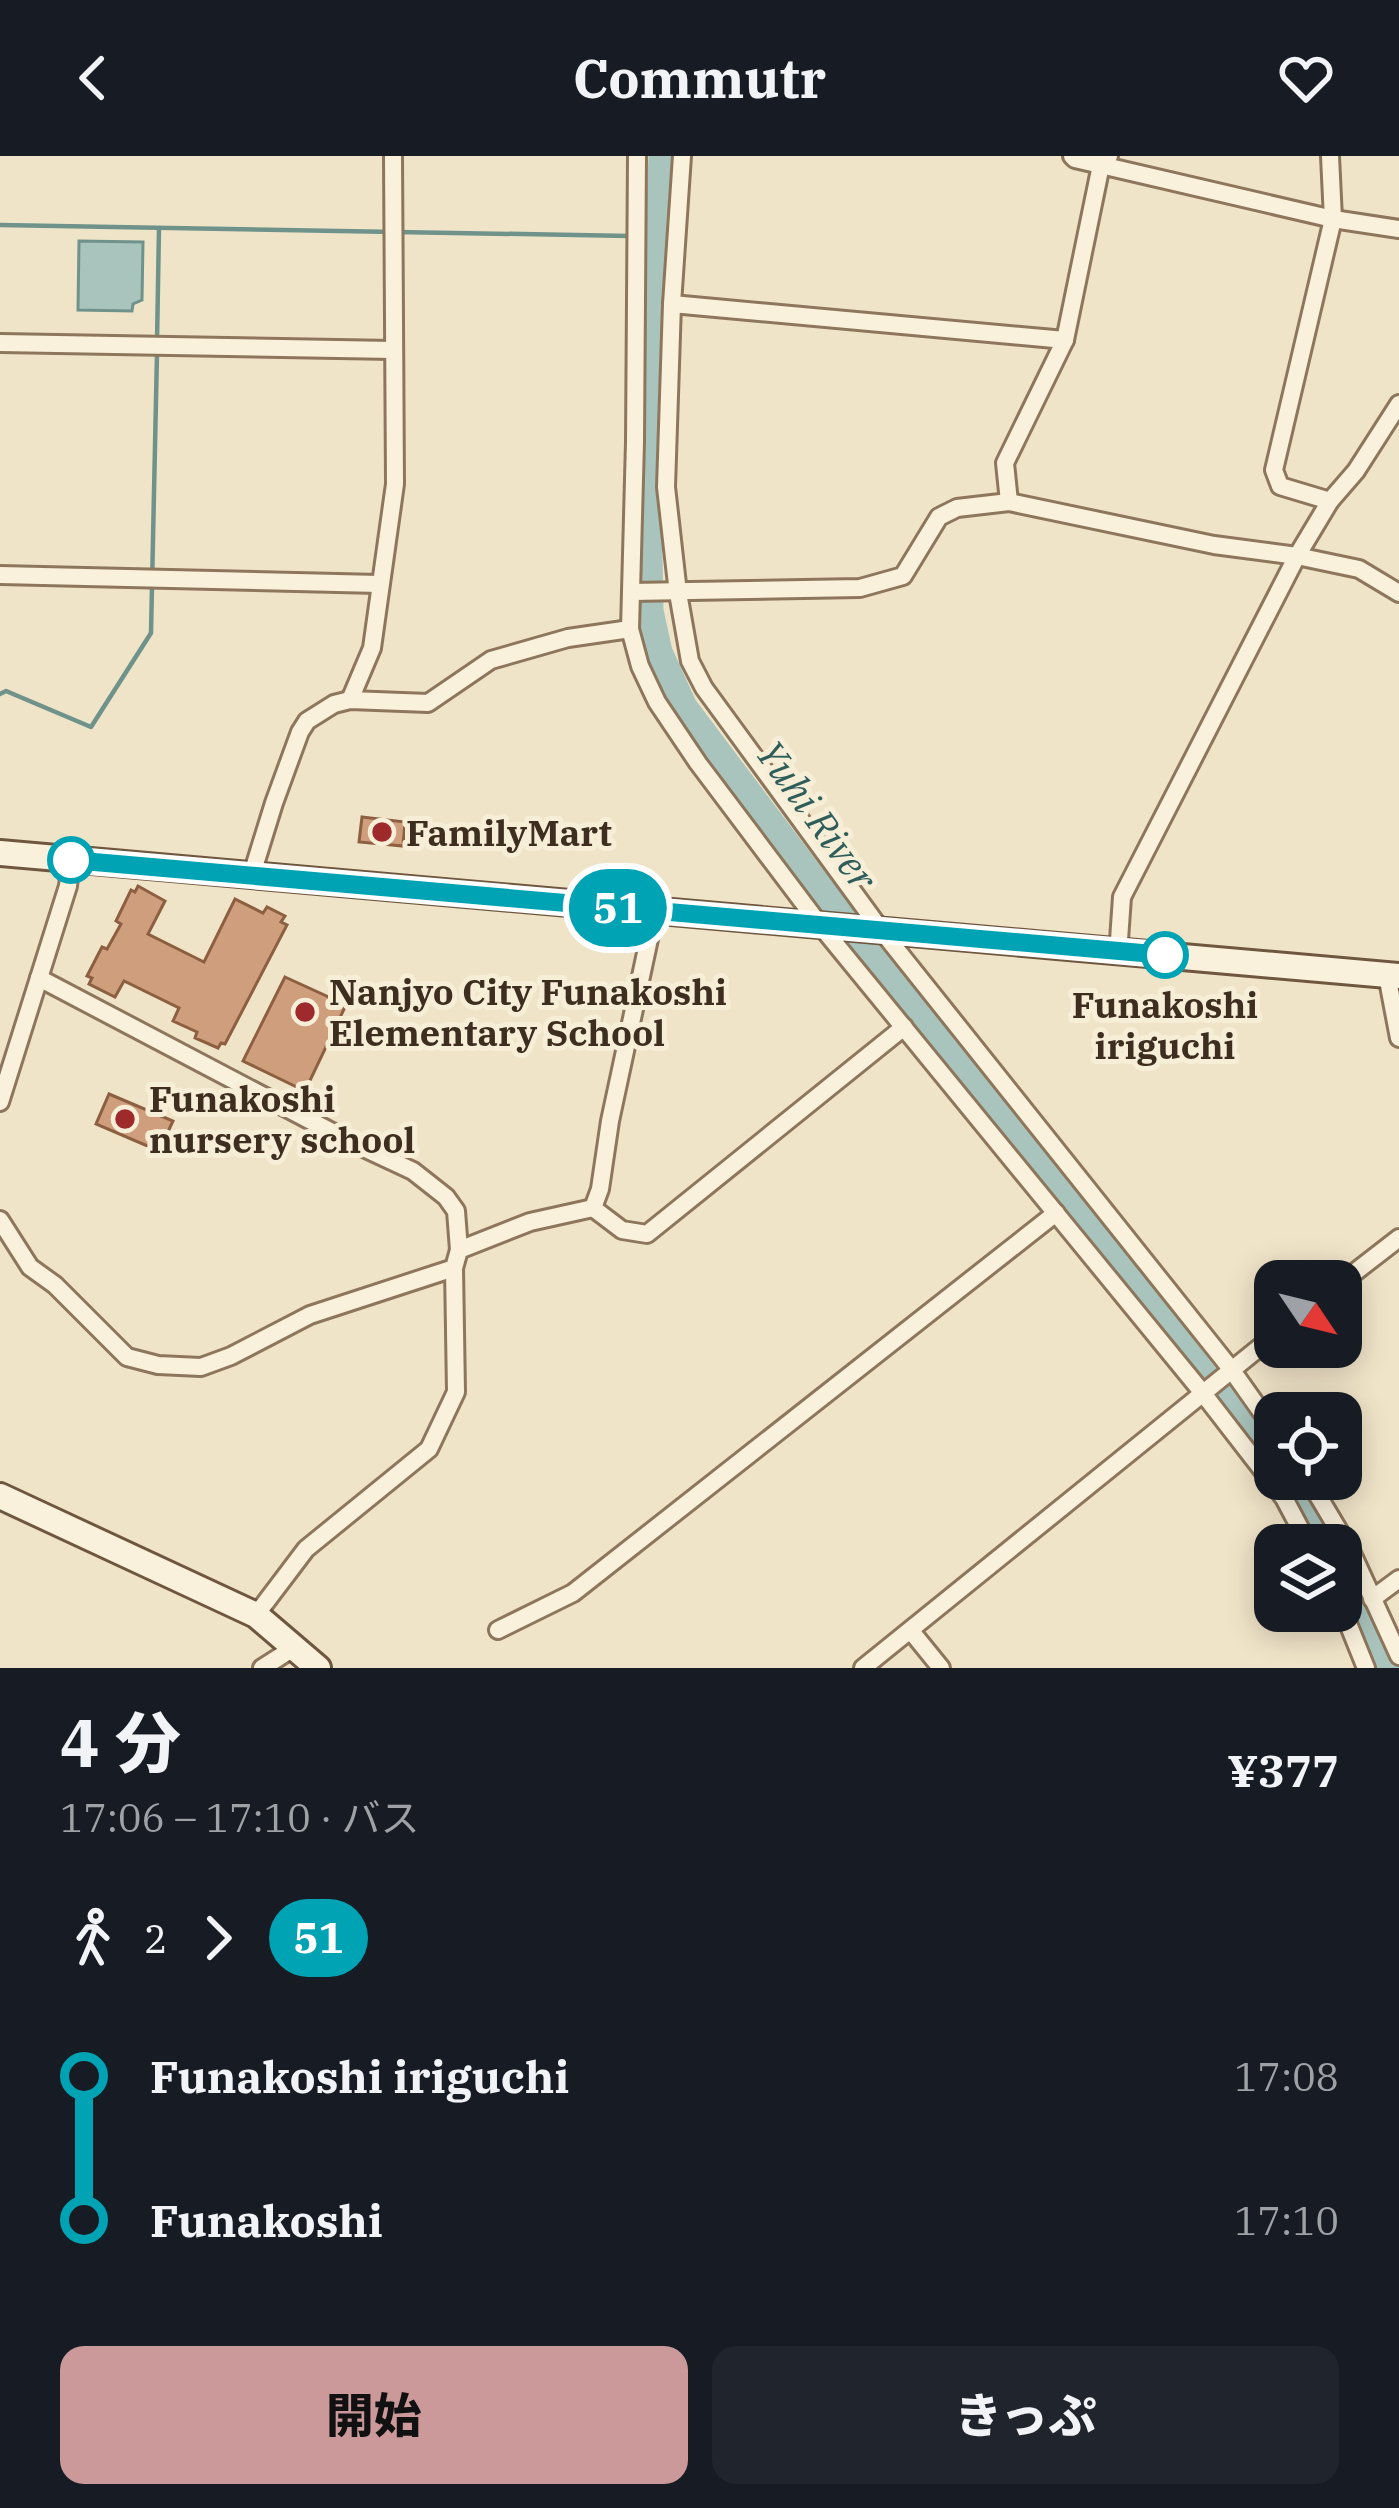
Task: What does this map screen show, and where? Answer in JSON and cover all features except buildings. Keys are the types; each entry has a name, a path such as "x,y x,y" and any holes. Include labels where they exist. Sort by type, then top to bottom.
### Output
{"main road":[{"path":"0,854 1393,976"},
{"path":"0,1496 256,1615 318,1668"}],"street":[{"path":"350,700 372,648 395,484 393,156"},
{"path":"638,156 630,629 657,702 698,763 904,1027 1202,1392 1284,1498 1298,1524"},
{"path":"682,156 666,488 690,661 704,688 875,930 1254,1401"},
{"path":"1072,156 1105,160 1334,219 1399,229"},
{"path":"1330,156 1334,219 1274,470 1280,486 1330,501"},
{"path":"1009,502 1005,463 1065,340 1105,160"},
{"path":"672,304 1065,340"},
{"path":"0,343 393,350"},
{"path":"1121,951 1122,897 1297,556 1330,501 1393,428 1399,404"},
{"path":"631,592 860,588 903,576 939,517 957,508 1009,502 1214,545 1359,569 1399,593"},
{"path":"0,575 379,584"},
{"path":"252,874 307,721 350,700 428,703 491,660 568,638 630,629"},
{"path":"0,1102 68,886 71,860"},
{"path":"593,1208 655,911"},
{"path":"1393,976 1399,1038"},
{"path":"39,978 413,1171 456,1211 456,1392 429,1449 306,1549 256,1615"},
{"path":"0,1220 30,1267 55,1285 127,1357 200,1366 231,1356 310,1315 457,1259 530,1222 593,1208 622,1230 647,1234 904,1027"},
{"path":"497,1630 573,1593 1056,1213"},
{"path":"1362,1267 1399,1238"},
{"path":"863,1668 1254,1351"},
{"path":"1321,1500 1351,1551 1399,1656"},
{"path":"1372,1599 1399,1579"},
{"path":"911,1631 941,1668"},
{"path":"1351,1632 1366,1668"},
{"path":"262,1668 296,1647"}],"water":[{"path":"79,241 143,242 142,300 133,304 132,311 78,310"}],"waterway":[{"name":"Yuhi River","path":"662,156 648,498 650,611 659,652 684,707 827,897 1254,1439"},
{"path":"0,225 630,236"},
{"path":"157,342 159,228"},
{"path":"642,237 658,237"},
{"path":"0,694 6,691 91,727 151,633 157,353"},
{"name":"Yuhi River","path":"1300,1500 1314,1524"},
{"name":"Yuhi River","path":"1362,1615 1389,1668"}],"bus line":[{"name":"51","path":"71,860 1165,955"}],"place":[{"name":"FamilyMart","path":"382,832"},
{"name":"Funakoshi iriguchi","path":"1165,955"},
{"name":"Nanjyo City Funakoshi Elementary School","path":"305,1012"},
{"name":"Funakoshi nursery school","path":"125,1119"}]}
